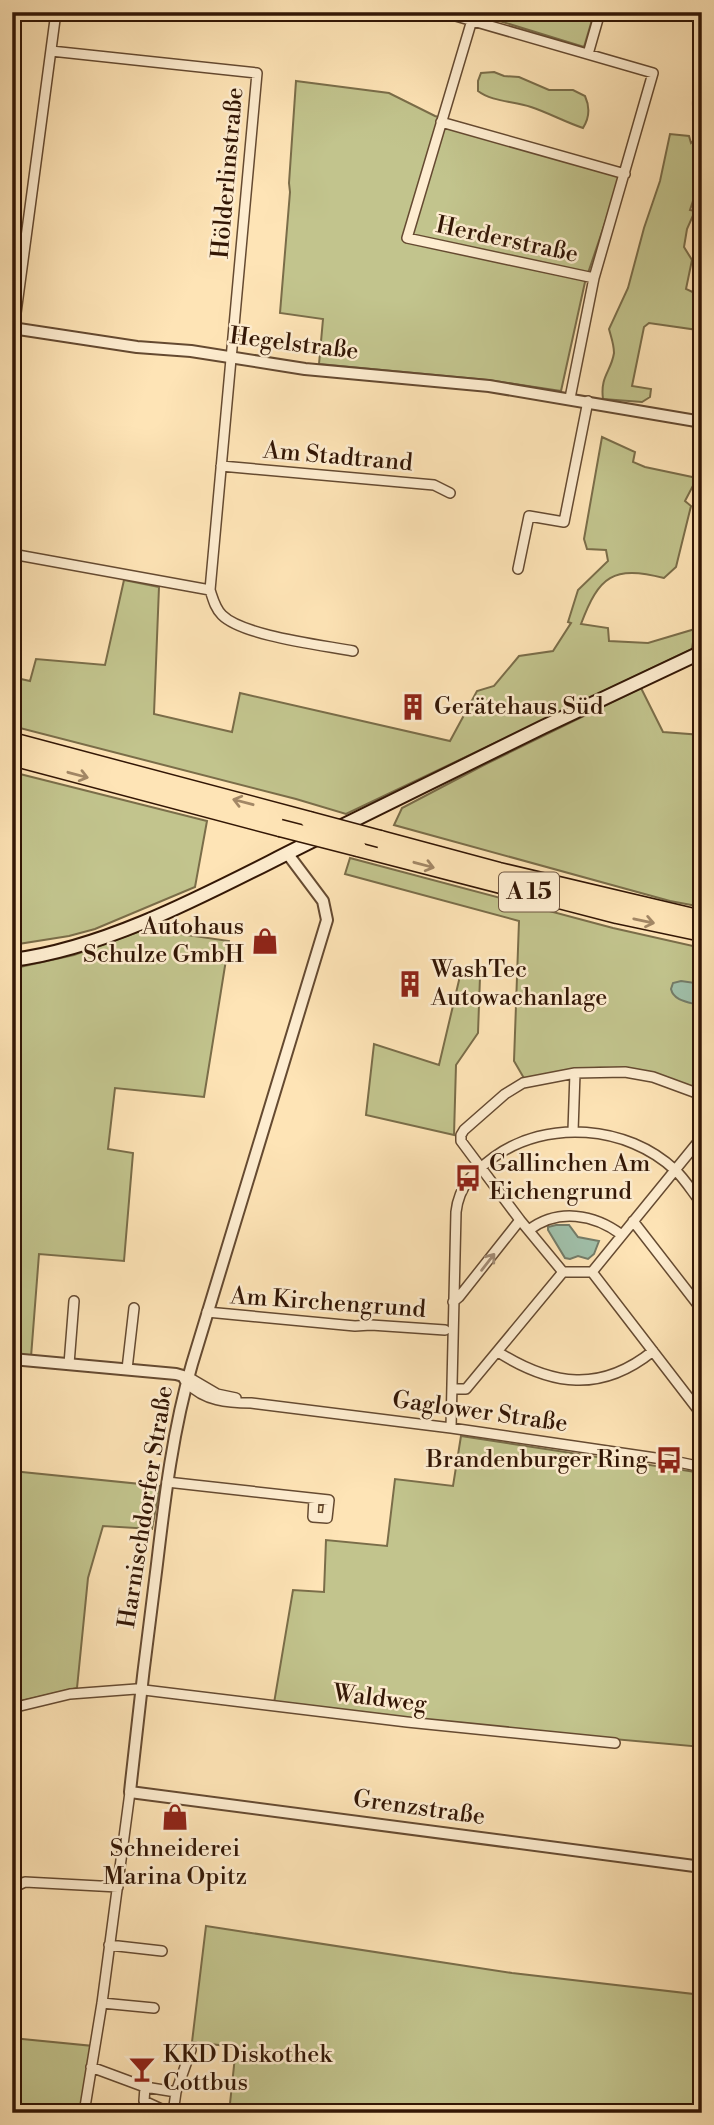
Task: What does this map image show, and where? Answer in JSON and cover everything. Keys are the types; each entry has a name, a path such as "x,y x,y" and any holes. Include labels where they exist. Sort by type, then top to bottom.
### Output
{"highway":[{"name":"A 15","path":"12,741 499,871 702,919"},
{"name":"A 15","path":"12,757 617,915 702,933"}],"main road":[{"path":"12,960 72,949 151,919 702,652"}],"street":[{"path":"13,328 56,12"},
{"path":"442,12 587,54 597,13"},
{"name":"Herderstraße","path":"472,20 407,238 594,278"},
{"name":"Hölderlinstraße","path":"51,51 257,73 231,357"},
{"name":"Herderstraße","path":"570,398 594,278 653,73 587,54"},
{"path":"441,122 625,174"},
{"name":"Hegelstraße","path":"13,328 305,369 489,386 702,422"},
{"path":"231,357 210,590 215,605 221,615 232,622 263,633 353,651"},
{"path":"518,569 529,516 564,522 588,401"},
{"name":"Am Stadtrand","path":"221,466 434,485 450,493"},
{"path":"12,554 210,590"},
{"name":"Harnischdorfer Straße","path":"83,2113 102,2003 167,1482 185,1378 208,1312 327,920 326,909 319,894 288,853"},
{"path":"563,1272 461,1141 464,1130 505,1094 523,1083 575,1073 625,1072 653,1077 702,1095"},
{"path":"573,1131 575,1073"},
{"path":"451,1428 457,1199 468,1178 480,1167 501,1152 528,1139 573,1131 593,1133 624,1141 656,1156 675,1170 702,1204"},
{"path":"592,1272 702,1137"},
{"path":"528,1230 552,1218 581,1216 611,1226 622,1235"},
{"path":"453,1302 520,1220"},
{"path":"634,1221 702,1311"},
{"path":"452,1389 466,1389 563,1272"},
{"path":"563,1272 592,1272"},
{"path":"592,1272 702,1415"},
{"path":"69,1364 74,1301"},
{"path":"127,1369 134,1308"},
{"name":"Am Kirchengrund","path":"208,1312 355,1326 445,1330"},
{"path":"498,1352 547,1377 587,1380 625,1370 653,1351"},
{"path":"12,1359 127,1369 185,1378"},
{"name":"Gaglower Straße","path":"185,1378 217,1394 251,1403 451,1428 702,1467"},
{"path":"167,1482 314,1499"},
{"name":"Waldweg","path":"12,1708 70,1694 141,1689 407,1722 615,1743"},
{"name":"Grenzstraße","path":"130,1792 702,1867"},
{"path":"12,1873 13,1829"},
{"path":"12,1888 25,1882 118,1887"},
{"path":"109,1945 162,1951"},
{"path":"102,2003 154,2008"},
{"path":"145,2087 144,2101 172,2113 176,2092 191,2050"},
{"path":"91,2067 145,2087 176,2092"}],"green space":[{"path":"470,12 561,12 578,17 580,12 589,15 592,20 584,47"},
{"path":"702,61 702,123 696,123 693,100"},
{"path":"494,72 519,77 549,90 573,90 585,96 589,112 583,128 531,107 496,99 478,91 481,73"},
{"path":"296,81 389,93 435,116 623,170 585,282 561,391 488,380 319,364 323,319 280,313"},
{"path":"702,133 702,203 693,201 690,210 695,211 687,229 684,247 692,260 686,289 699,295 698,330 649,323 644,327 632,386 651,389 650,397 642,402 603,399 604,379 614,353 609,329 628,288 660,181 670,134 689,136 691,143"},
{"path":"602,437 635,452 633,462 697,478 685,501 691,506 676,567 664,578 632,573 610,578 594,595 581,624 608,628 609,641 648,643 695,629 692,649 346,814 12,726 12,677 30,681 36,659 105,665 124,580 159,587 154,714 232,732 240,693 450,741 477,691 494,686 519,656 553,651 571,623 568,622 578,590 608,561 606,550 587,549 584,539"},
{"path":"641,688 663,732 702,735 702,907 670,901 394,825 402,808"},
{"path":"12,772 207,821 195,887 95,929 12,945"},
{"path":"350,858 613,928 702,948 702,1091 655,1075 623,1069 590,1068 525,1080 514,1061 519,921 345,874"},
{"path":"146,929 229,941 204,1097 115,1088 108,1149 133,1153 124,1261 39,1254 31,1357 12,1355 12,971 74,955"},
{"path":"460,976 480,977 478,1033 456,1065 454,1135 366,1115 374,1044 439,1065"},
{"path":"461,1436 702,1473 702,1747 513,1730 274,1703 293,1590 324,1592 326,1540 387,1546 395,1479 453,1486"},
{"path":"12,1471 160,1486 152,1529 103,1526 88,1578 77,1688 17,1702 12,1690"},
{"path":"206,1926 512,1973 702,1995 702,2113 229,2113 236,2047 192,2042"},
{"path":"12,2038 93,2046 80,2113 12,2113"}],"shaded area":[{"path":"681,981 702,984 702,1006 675,997 671,989 673,983"},
{"path":"569,1225 578,1237 599,1241 594,1254 588,1259 578,1256 565,1258 548,1230 548,1227"}],"place":[{"name":"Gerätehaus Süd","path":"413,707"},
{"name":"Autohaus Schulze GmbH","path":"265,941"},
{"name":"WashTec Autowachanlage","path":"410,984"},
{"name":"Gallinchen Am Eichengrund","path":"468,1178"},
{"name":"Brandenburger Ring","path":"669,1460"},
{"name":"Schneiderei Marina Opitz","path":"175,1817"},
{"name":"KKD Diskothek Cottbus","path":"142,2069"}]}
